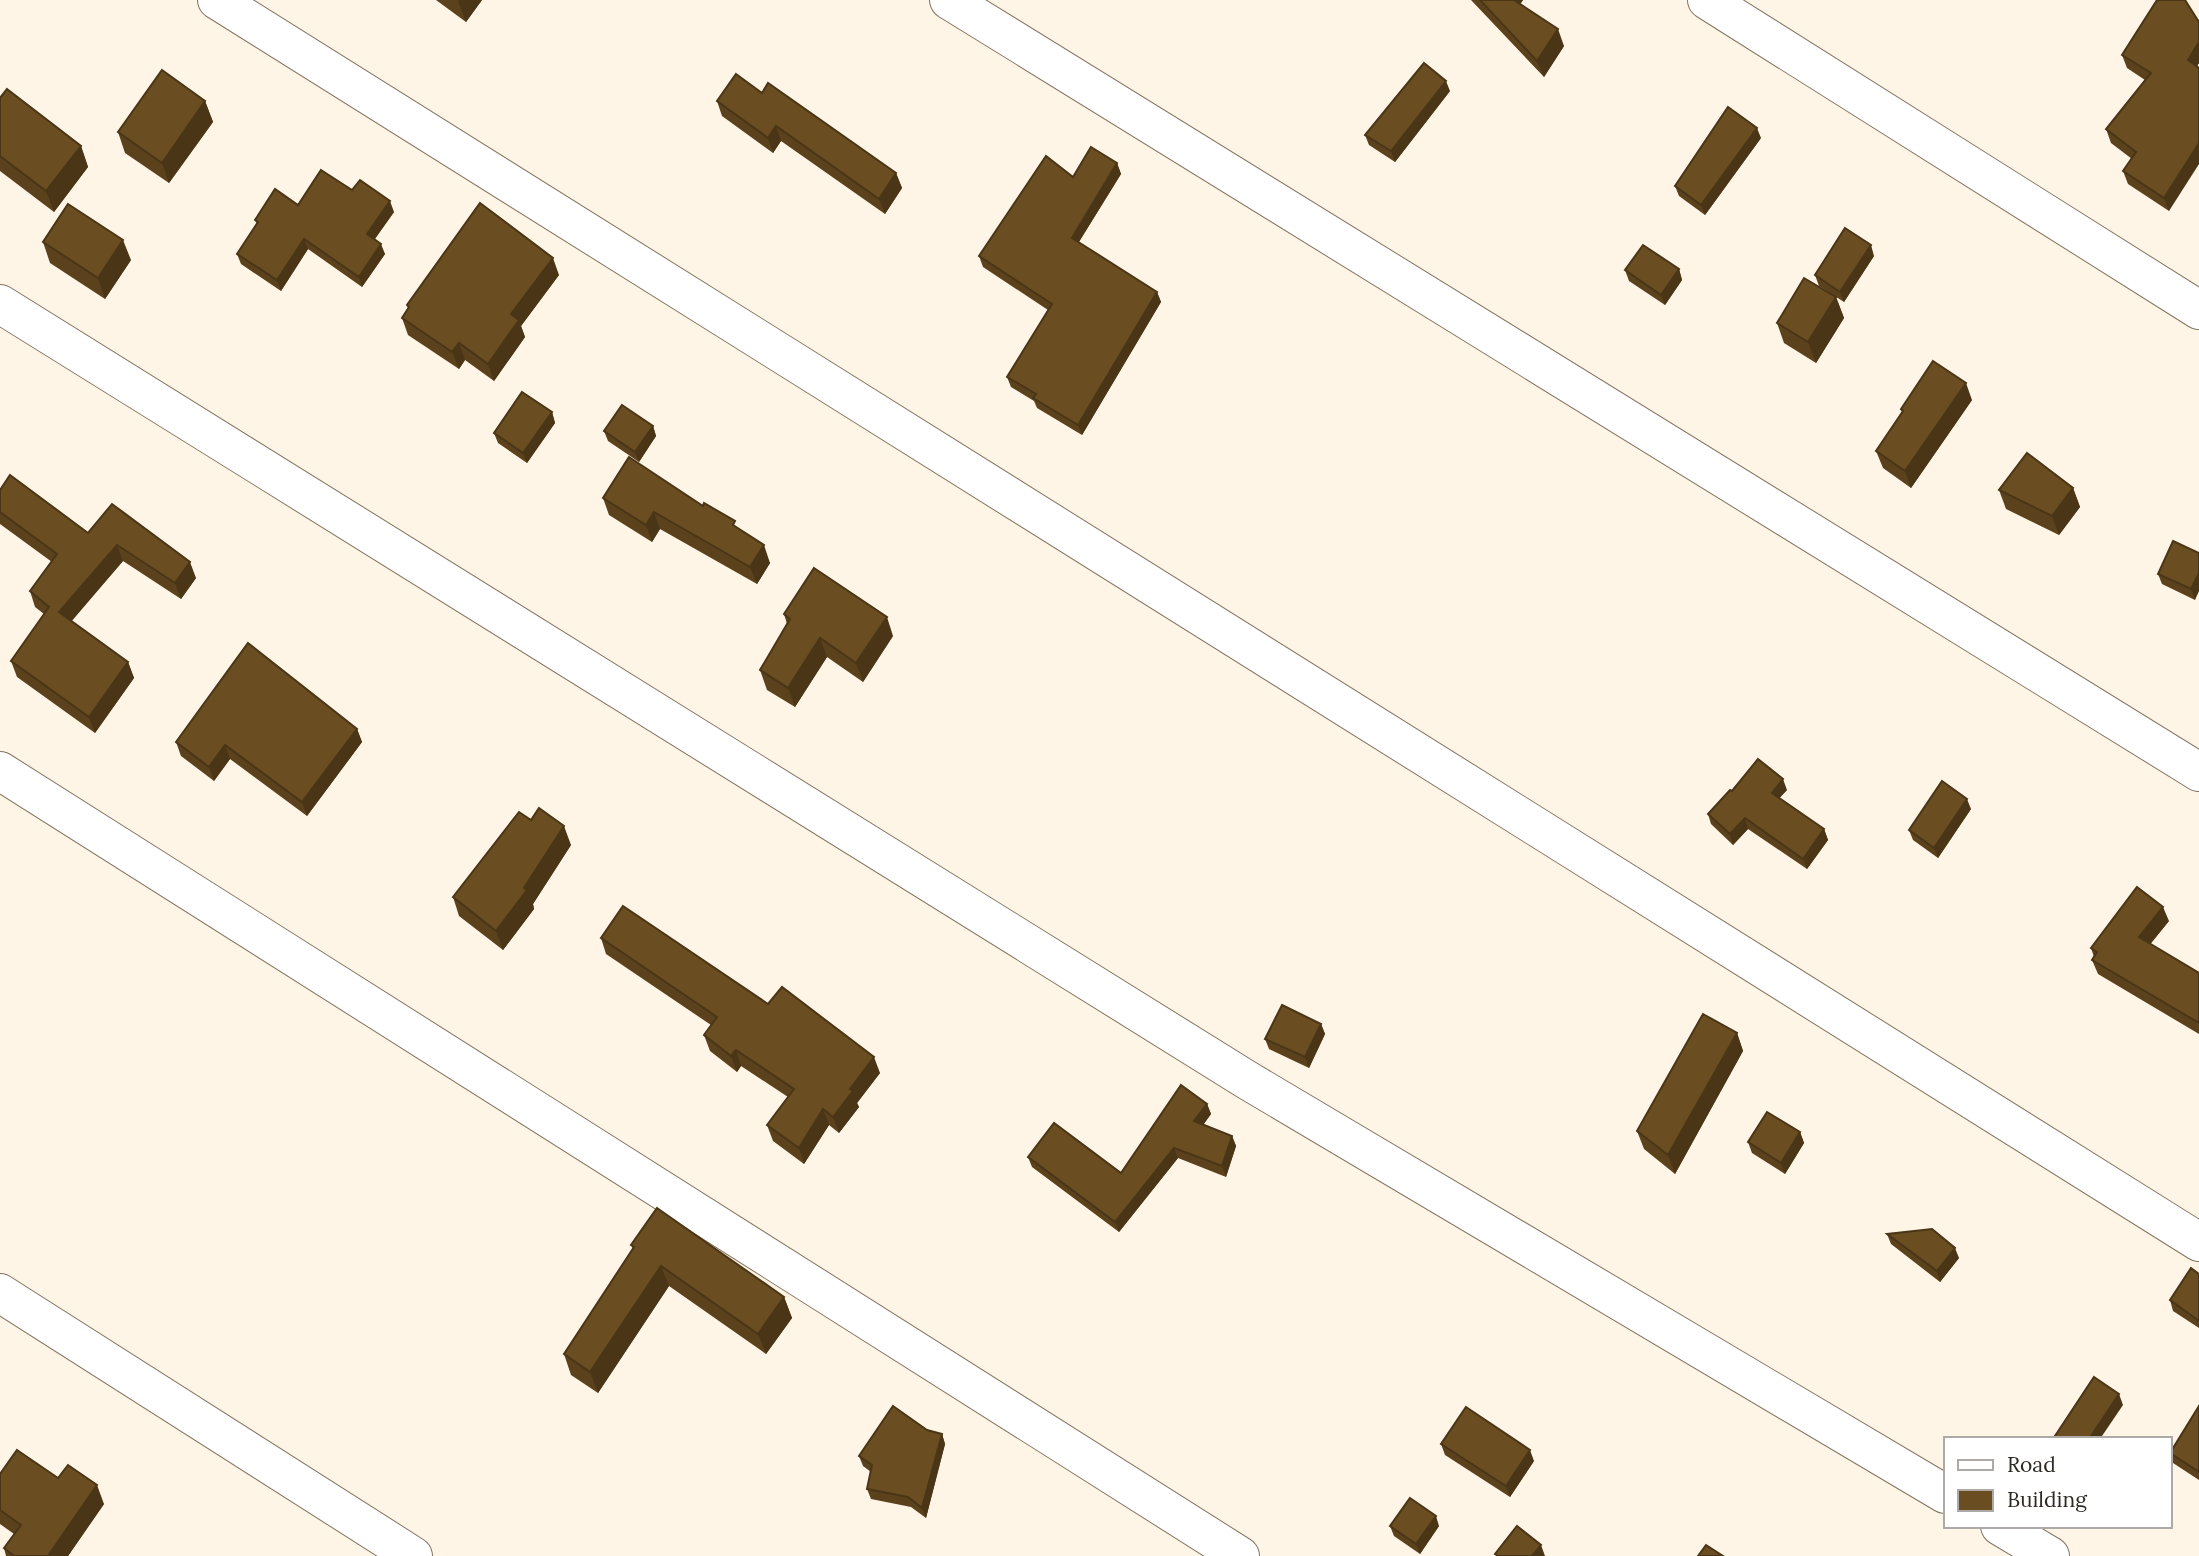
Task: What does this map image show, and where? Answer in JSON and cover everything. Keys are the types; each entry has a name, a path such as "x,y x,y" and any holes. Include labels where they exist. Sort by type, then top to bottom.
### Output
{"street":[{"path":"217,0 2199,1242"},
{"path":"949,0 2199,772"},
{"path":"1707,0 2199,310"},
{"path":"0,304 1247,1080 1944,1493"},
{"path":"0,771 1240,1556"},
{"path":"0,1293 413,1556"},
{"path":"2003,1528 2050,1556"}],"building":[{"path":"1480,0 1514,0 1558,29 1537,61"},
{"path":"2157,0 2185,0 2199,22 2199,42 2188,60 2199,68 2199,143 2164,198 2123,171 2136,152 2106,129 2151,73 2122,55"},
{"path":"1424,63 1446,81 1391,151 1365,135"},
{"path":"162,70 205,101 162,163 118,132"},
{"path":"736,74 762,93 768,83 896,173 879,199 776,126 768,138 717,101"},
{"path":"7,89 81,146 46,191 0,156 0,98"},
{"path":"1728,107 1757,128 1701,205 1675,186"},
{"path":"1091,147 1117,163 1072,238 1157,292 1078,425 1033,398 1036,394 1007,377 1052,304 979,256 1046,156 1073,177"},
{"path":"321,170 352,190 360,180 390,201 367,234 381,244 359,277 304,239 277,280 237,254 275,189 298,205"},
{"path":"480,203 553,258 511,314 519,320 488,364 459,343 452,352 402,318 409,307 407,305"},
{"path":"68,204 123,240 98,278 43,242"},
{"path":"1845,228 1871,245 1840,292 1815,275"},
{"path":"1643,245 1679,269 1661,295 1625,270"},
{"path":"1804,278 1836,297 1808,342 1777,323"},
{"path":"1933,361 1966,383 1905,471 1876,451"},
{"path":"522,392 552,412 523,453 494,433"},
{"path":"622,405 653,426 635,452 604,431"},
{"path":"2027,453 2073,488 2052,516 1999,490"},
{"path":"629,457 703,506 704,503 735,521 733,525 764,545 750,567 654,512 646,525 603,498"},
{"path":"10,475 88,533 112,504 190,562 175,583 117,545 59,612 128,662 89,717 11,661 49,607 30,591 57,554 0,512 0,490"},
{"path":"2173,541 2199,553 2199,573 2191,589 2158,574"},
{"path":"814,568 887,617 856,663 820,638 788,688 760,670 790,619 784,614"},
{"path":"248,643 357,729 302,802 225,745 209,767 176,742"},
{"path":"1758,759 1783,779 1772,793 1824,829 1803,859 1745,818 1730,834 1708,814 1730,790 1732,791"},
{"path":"1942,781 1967,799 1934,848 1909,830"},
{"path":"539,808 564,826 524,888 527,890 496,931 453,897 519,812 531,820"},
{"path":"2137,887 2163,907 2139,937 2199,973 2199,1023 2092,960 2097,952 2091,948"},
{"path":"623,906 768,1004 782,987 874,1057 833,1117 823,1109 799,1148 767,1125 794,1089 736,1050 731,1056 704,1035 717,1017 601,938"},
{"path":"1282,1005 1321,1024 1305,1057 1265,1039"},
{"path":"1703,1014 1737,1033 1668,1155 1637,1131"},
{"path":"1181,1085 1207,1104 1194,1121 1232,1136 1222,1166 1174,1148 1115,1222 1028,1157 1054,1123 1121,1173"},
{"path":"1767,1112 1800,1132 1781,1163 1748,1142"},
{"path":"657,1208 784,1297 758,1334 661,1266 590,1372 564,1354"},
{"path":"1932,1229 1955,1248 1937,1271 1887,1234"},
{"path":"2191,1268 2199,1274 2199,1321 2170,1300"},
{"path":"2094,1377 2119,1394 2090,1437 2054,1437"},
{"path":"893,1406 927,1430 942,1434 922,1508 908,1497 867,1489 872,1465 859,1456"},
{"path":"2199,1406 2199,1472 2171,1451"},
{"path":"1466,1407 1530,1450 1506,1486 1441,1444"},
{"path":"17,1450 58,1478 68,1465 97,1485 48,1556 14,1556 4,1548 21,1525 0,1510 0,1474"},
{"path":"1410,1498 1436,1516 1416,1544 1390,1526"},
{"path":"1517,1526 1541,1545 1532,1556 1495,1554"},
{"path":"1706,1545 1723,1556 1698,1556"}]}
